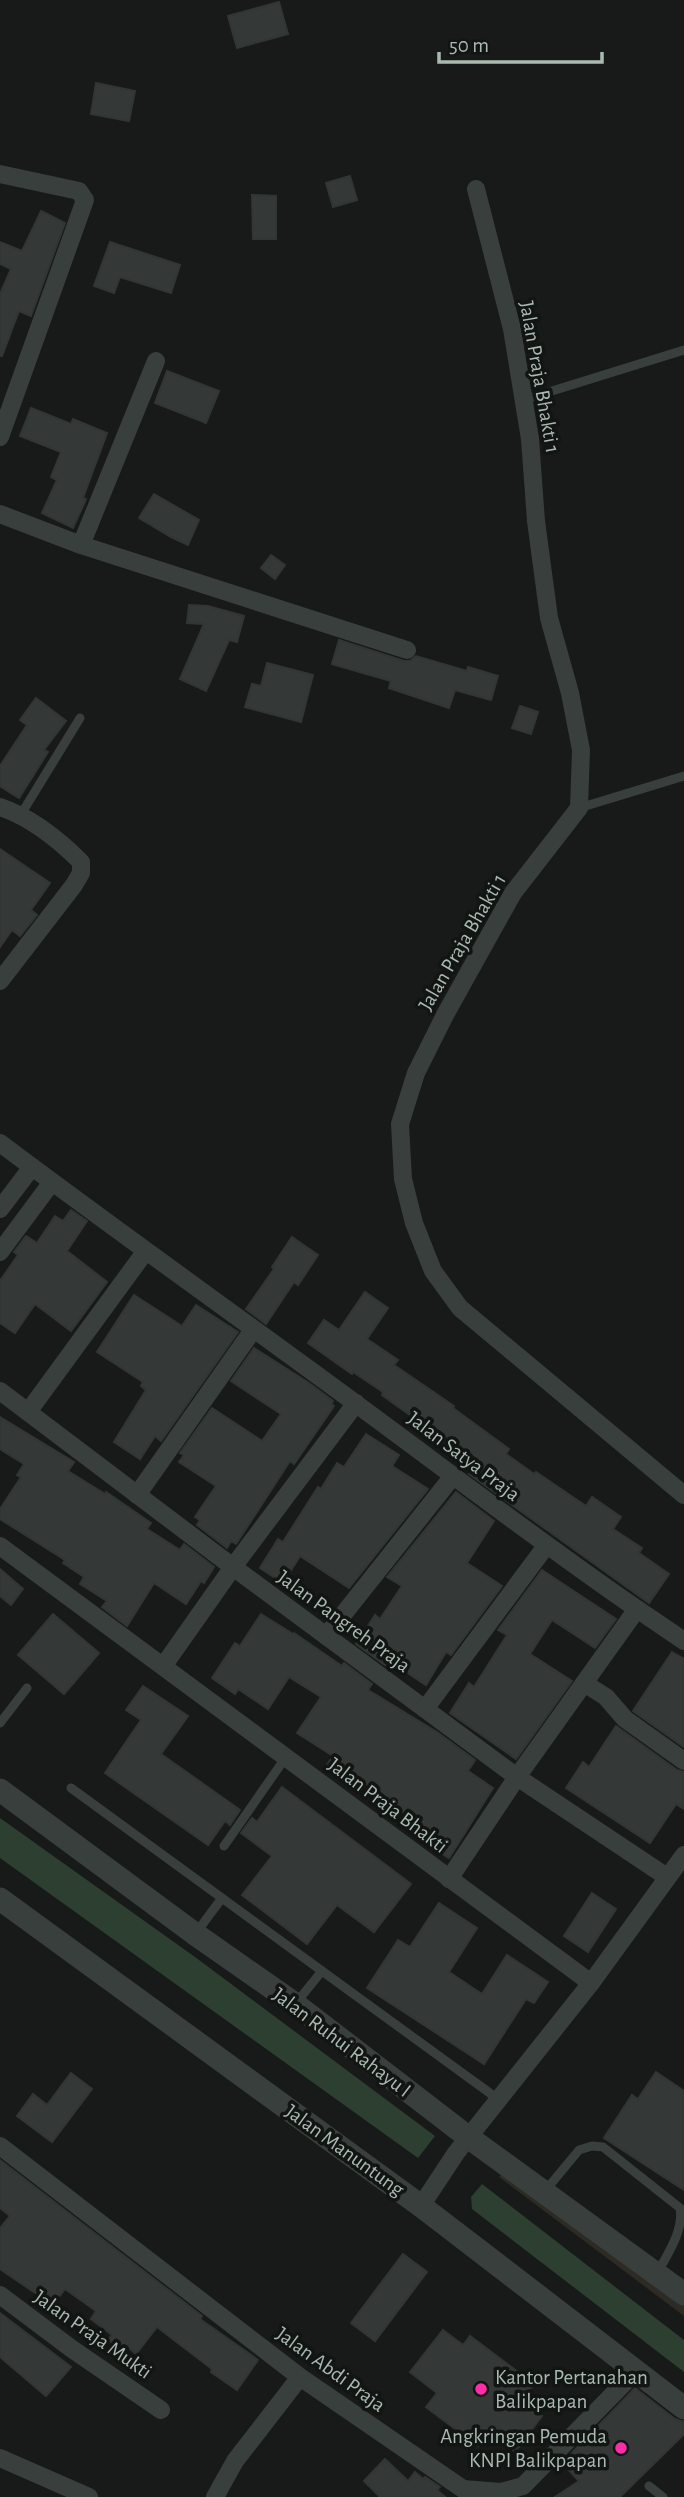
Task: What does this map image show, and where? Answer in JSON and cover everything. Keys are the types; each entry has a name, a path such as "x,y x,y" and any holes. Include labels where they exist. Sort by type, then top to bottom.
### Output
{"street":[{"path":"0,174 79,191 85,200 0,437"},
{"name":"Jalan Praja Bhakti 1","path":"476,189 512,329 530,439 536,521 549,618 570,693 581,750 579,808 513,893 416,1073 400,1124 403,1179 414,1223 433,1271 460,1308 684,1495"},
{"path":"81,545 156,361"},
{"path":"0,514 81,545 407,650"},
{"path":"0,807 20,816 65,845 81,862 80,873 74,884 0,981"},
{"name":"Jalan Satya Praja","path":"0,1143 145,1252 356,1403 546,1546 684,1641"},
{"path":"0,1209 32,1167"},
{"path":"0,1252 52,1182"},
{"path":"28,1412 145,1252"},
{"path":"137,1495 253,1330"},
{"name":"Jalan Pangreh Praja","path":"0,1391 517,1777 667,1877"},
{"path":"164,1665 233,1567 356,1403"},
{"path":"326,1636 453,1476"},
{"name":"Jalan Praja Bhakti","path":"0,1546 591,1983"},
{"path":"425,1709 546,1546"},
{"path":"449,1879 517,1777 637,1609"},
{"path":"584,1683 606,1697 625,1720 684,1761"},
{"name":"Jalan Ruhui Rahayu I","path":"0,1790 295,2004 462,2145 545,2191 684,2294"},
{"path":"427,2197 462,2145 591,1983 684,1855"},
{"name":"Jalan Manuntung","path":"0,1899 427,2197 635,2372 684,2408"},
{"name":"Jalan Abdi Praja","path":"0,2146 300,2377 463,2489 500,2492 523,2486 635,2372"},
{"name":"Jalan Praja Mukti","path":"0,2295 161,2410"},
{"path":"215,2497 235,2461 300,2377"},
{"path":"0,2458 89,2497"}],"lane":[{"path":"523,400 684,350"},
{"path":"20,816 80,718"},
{"path":"579,808 684,776"},
{"path":"0,1723 27,1688"},
{"path":"225,1846 286,1757"},
{"path":"71,1788 498,2099"},
{"path":"195,1934 222,1898"},
{"path":"295,2004 322,1971"},
{"path":"545,2191 579,2150 592,2146 603,2147 680,2208 683,2216 682,2229 656,2274"},
{"path":"649,2486 663,2497"}],"shaded area":[{"path":"0,1818 195,1957 435,2136 418,2158 0,1858"},
{"path":"507,2164 684,2297 684,2316 499,2177"},
{"path":"482,2184 684,2340 684,2372 472,2209 471,2197"}],"building":[{"path":"279,2 288,34 237,48 228,16"},
{"path":"96,83 135,91 129,121 91,114"},
{"path":"350,176 357,200 333,207 326,183"},
{"path":"252,195 276,196 276,239 253,239"},
{"path":"41,211 65,223 31,316 19,311 0,356 0,294 11,269 0,264 0,242 22,251"},
{"path":"110,242 180,265 171,293 120,277 114,293 94,286"},
{"path":"167,371 219,391 206,423 155,403"},
{"path":"31,408 71,424 73,419 107,433 83,498 86,499 73,528 42,513 57,480 51,477 61,452 20,436"},
{"path":"154,494 199,520 188,545 139,518"},
{"path":"271,555 285,565 275,579 261,568"},
{"path":"189,605 208,606 244,616 237,642 229,640 206,691 180,679 204,624 187,623"},
{"path":"339,640 404,661 410,661 416,656 467,671 468,667 498,676 491,700 455,690 449,708 389,688 391,681 332,664"},
{"path":"267,663 313,675 301,722 245,707 252,684 261,686"},
{"path":"36,698 66,721 44,750 48,752 19,798 0,786 0,766 27,725 20,720"},
{"path":"520,706 538,712 531,734 512,728"},
{"path":"0,849 50,883 31,910 37,915 20,936 12,930 0,947"},
{"path":"71,1210 87,1221 67,1251 107,1282 71,1331 35,1304 15,1333 0,1323 0,1281 18,1255 14,1252 26,1236 37,1243 55,1216 63,1221"},
{"path":"292,1237 318,1255 298,1285 294,1282 266,1324 246,1309"},
{"path":"365,1292 388,1308 367,1339 398,1360 394,1365 454,1406 453,1408 509,1449 506,1454 534,1474 536,1472 586,1506 592,1497 621,1517 613,1529 642,1548 639,1553 669,1574 649,1603 469,1474 473,1468 441,1445 445,1440 382,1395 383,1392 308,1343 324,1320 339,1330"},
{"path":"134,1295 182,1326 196,1305 238,1332 161,1441 155,1436 140,1459 114,1442 146,1390 141,1386 143,1382 97,1352"},
{"path":"254,1348 309,1383 333,1401 331,1404 334,1406 294,1464 290,1461 236,1544 231,1541 227,1548 197,1525 200,1520 195,1517 216,1486 179,1462 184,1455 180,1453 212,1408 262,1441 281,1414 231,1381"},
{"path":"0,1417 74,1462 68,1471 105,1494 106,1492 151,1523 147,1529 180,1550 184,1544 214,1567 186,1604 154,1583 127,1626 102,1607 107,1601 80,1584 84,1577 63,1563 65,1560 0,1519 0,1509 21,1477 17,1475 24,1464 0,1449"},
{"path":"366,1434 399,1455 392,1466 428,1489 349,1588 300,1556 283,1583 260,1568 278,1539 283,1542 318,1487 321,1489 337,1463 344,1467"},
{"path":"456,1492 494,1521 467,1563 502,1586 451,1655 446,1652 426,1685 388,1660 385,1665 356,1644 375,1615 380,1619 402,1586 387,1577"},
{"path":"0,1569 23,1589 11,1605 0,1596"},
{"path":"542,1570 616,1619 595,1648 552,1620 530,1654 572,1681 516,1759 450,1713 469,1683 474,1687 507,1635 498,1630"},
{"path":"53,1614 99,1653 64,1694 18,1655"},
{"path":"261,1614 342,1666 344,1663 372,1684 368,1690 437,1732 475,1760 468,1771 493,1788 449,1858 424,1842 431,1831 327,1765 333,1756 297,1733 321,1697 289,1677 268,1709 238,1689 235,1694 212,1678 235,1643 240,1646"},
{"path":"672,1652 684,1659 684,1747 633,1711"},
{"path":"143,1686 188,1716 161,1754 240,1810 230,1825 225,1821 208,1845 105,1773 141,1720 126,1710"},
{"path":"616,1726 677,1770 684,1772 684,1809 676,1804 650,1843 566,1788 583,1762 589,1767"},
{"path":"282,1787 411,1884 374,1932 337,1905 307,1944 242,1895 272,1856 241,1833 252,1818 257,1822"},
{"path":"592,1893 616,1909 588,1952 564,1936"},
{"path":"439,1903 477,1928 449,1972 482,1994 507,1955 548,1982 534,2003 526,1999 484,2064 367,1988 398,1940 410,1947"},
{"path":"656,2072 684,2091 684,2190 604,2138 632,2095 638,2099"},
{"path":"71,2073 92,2089 52,2142 17,2116 33,2094 47,2105"},
{"path":"0,2160 202,2316 200,2319 258,2360 237,2390 157,2327 136,2354 128,2347 123,2352 108,2340 112,2335 91,2319 96,2311 65,2289 53,2305 0,2269 0,2228 10,2216 0,2208"},
{"path":"403,2254 427,2272 375,2341 351,2323"},
{"path":"0,2313 71,2367 46,2396 0,2357"},
{"name":"Kantor Pertanahan Balikpapan","path":"443,2330 463,2345 470,2336 534,2384 522,2400 542,2416 515,2452 489,2432 478,2446 426,2407 437,2393 410,2372"},
{"name":"Angkringan Pemuda KNPI Balikpapan","path":"635,2388 675,2419 684,2422 684,2434 620,2497 555,2497 579,2481 562,2463"},
{"path":"385,2459 408,2481 415,2472 440,2487 437,2490 445,2497 380,2497 364,2481"}],"place":[{"name":"Kantor Pertanahan Balikpapan","path":"481,2389"},
{"name":"Angkringan Pemuda KNPI Balikpapan","path":"621,2448"}]}
